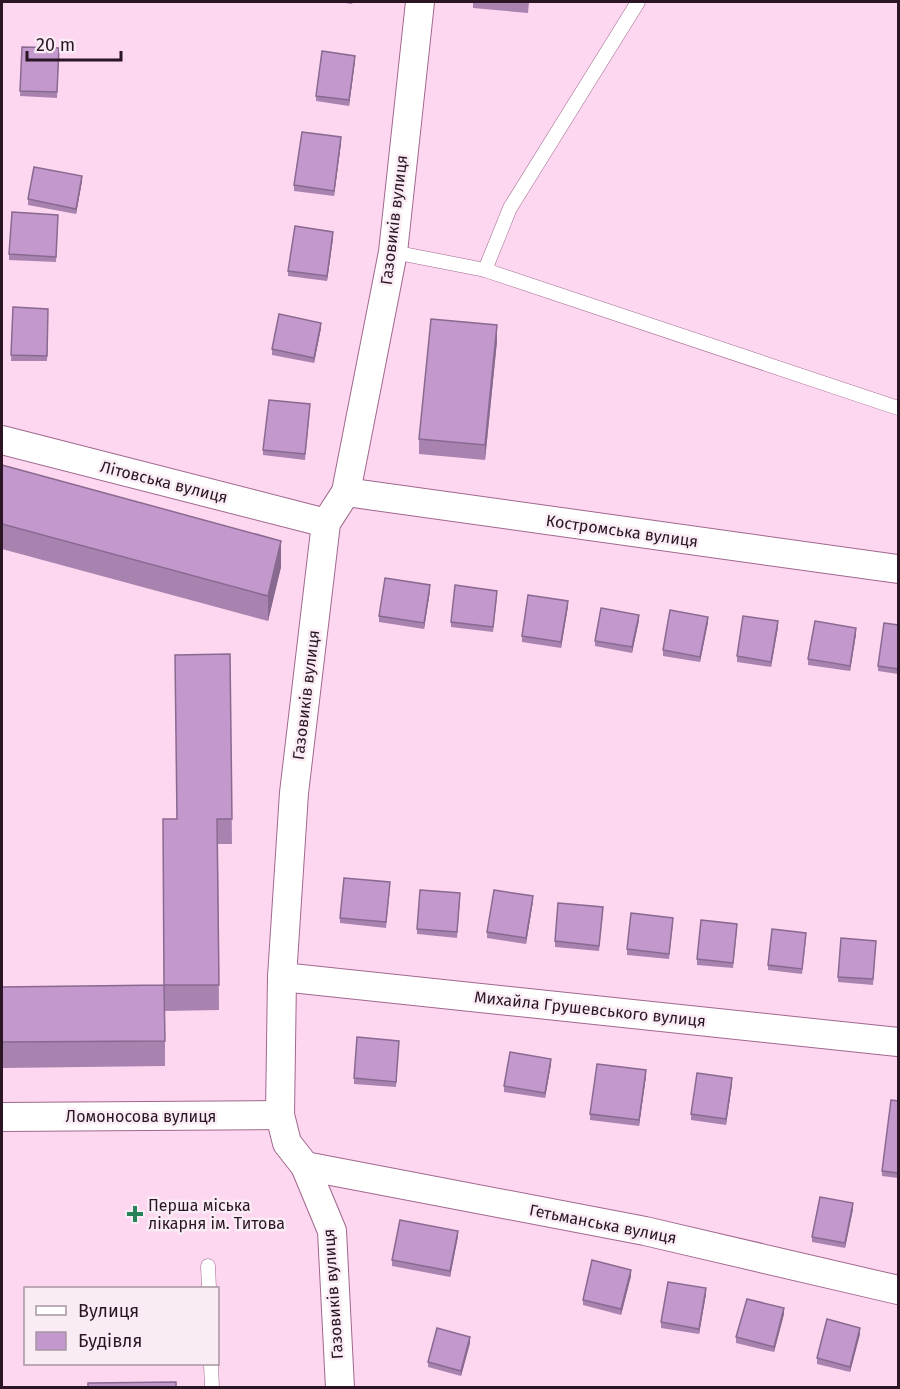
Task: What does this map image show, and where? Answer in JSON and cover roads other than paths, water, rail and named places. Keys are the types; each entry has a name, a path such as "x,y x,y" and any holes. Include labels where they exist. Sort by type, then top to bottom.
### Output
{"street":[{"name":"Газовиків вулиця","path":"340,1388 332,1231 305,1166 287,1143 280,1115 282,977 294,793 326,523 346,492 393,252 420,2"},
{"name":"Літовська вулиця","path":"2,440 326,523"},
{"name":"Костромська вулиця","path":"346,492 898,569"},
{"name":"Михайла Грушевського вулиця","path":"282,977 898,1042"},
{"name":"Ломоносова вулиця","path":"2,1117 280,1115"},
{"name":"Гетьманська вулиця","path":"305,1166 645,1231 898,1290"}],"lane":[{"path":"485,270 510,208 638,2"},
{"path":"393,252 485,270 898,408"},
{"path":"208,1266 209,1287"},
{"path":"212,1365 212,1388"}],"place":[{"name":"Перша міська лікарня ім. Титова","path":"135,1214"}]}
